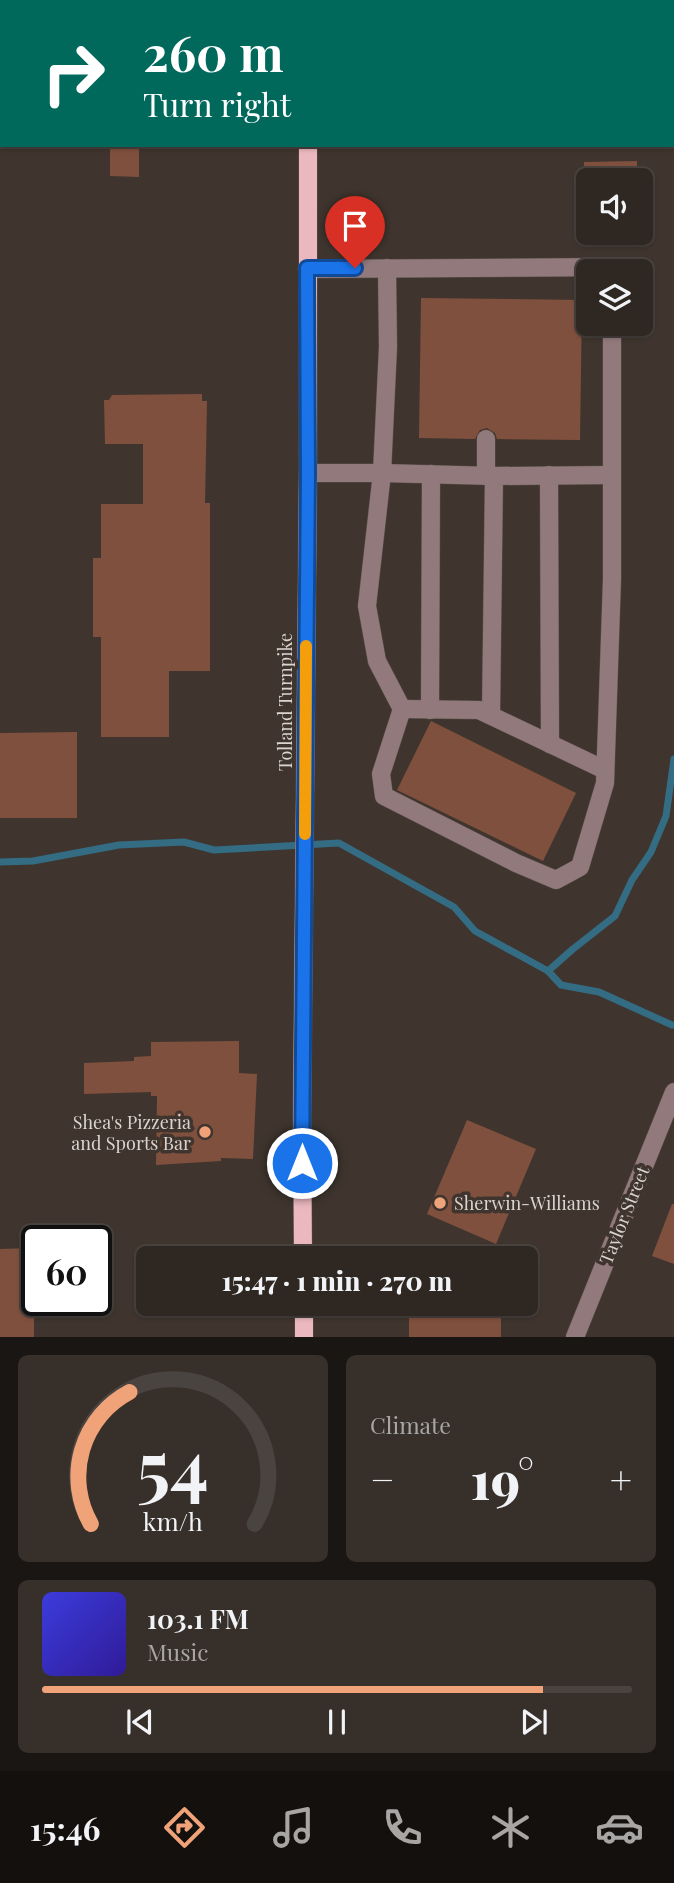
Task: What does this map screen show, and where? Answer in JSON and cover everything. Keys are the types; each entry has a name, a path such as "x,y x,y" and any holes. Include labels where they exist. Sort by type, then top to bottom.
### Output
{"main road":[{"name":"Tolland Turnpike","path":"303,1246 308,147"},
{"path":"304,1316 304,1337"}],"street":[{"path":"307,268 576,267"},
{"path":"387,268 388,347 382,473 367,606 377,662 402,709 381,774 384,796 516,863 556,880 580,867 605,783 612,579 612,336"},
{"path":"486,439 490,476 491,715"},
{"path":"308,474 611,475"},
{"path":"430,709 431,474"},
{"path":"549,475 550,744"},
{"path":"402,709 479,710 605,770"},
{"name":"Taylor Street","path":"575,1337 674,1092"}],"building":[{"path":"110,147 139,147 139,177 110,176"},
{"path":"637,161 637,168 584,168 584,162"},
{"path":"421,298 576,300 576,336 581,336 580,440 497,439 495,433 487,428 480,430 475,439 419,438"},
{"path":"202,394 202,401 207,401 205,503 210,503 210,671 169,671 169,737 101,737 101,637 93,637 93,558 101,558 101,504 143,504 143,444 105,444 104,400 109,400 112,395"},
{"path":"431,721 576,793 543,861 397,790"},
{"path":"77,732 77,818 0,818 0,733"},
{"name":"Shea's Pizzeria and Sports Bar","path":"239,1041 239,1073 257,1074 253,1159 221,1158 221,1161 156,1165 157,1096 151,1096 151,1092 84,1094 84,1063 134,1061 134,1057 151,1056 151,1042"},
{"path":"467,1120 536,1149 496,1244 427,1214"},
{"path":"674,1204 674,1264 652,1256"},
{"path":"21,1248 21,1316 34,1316 34,1337 0,1337 0,1249"},
{"path":"409,1316 501,1316 501,1337 409,1337"}],"waterway":[{"path":"0,862 33,861 119,845 184,842 214,850 339,843 454,907 475,931 548,971 615,916 632,880 651,852 666,816 674,759"},
{"path":"548,971 561,985 599,992 672,1025"}],"slow traffic":[{"path":"305,834 306,646"}],"place":[{"name":"Shea's Pizzeria and Sports Bar","path":"205,1132"},
{"name":"Sherwin-Williams","path":"440,1203"}],"route":[{"path":"302,1163 308,474 307,268 355,268"}]}
